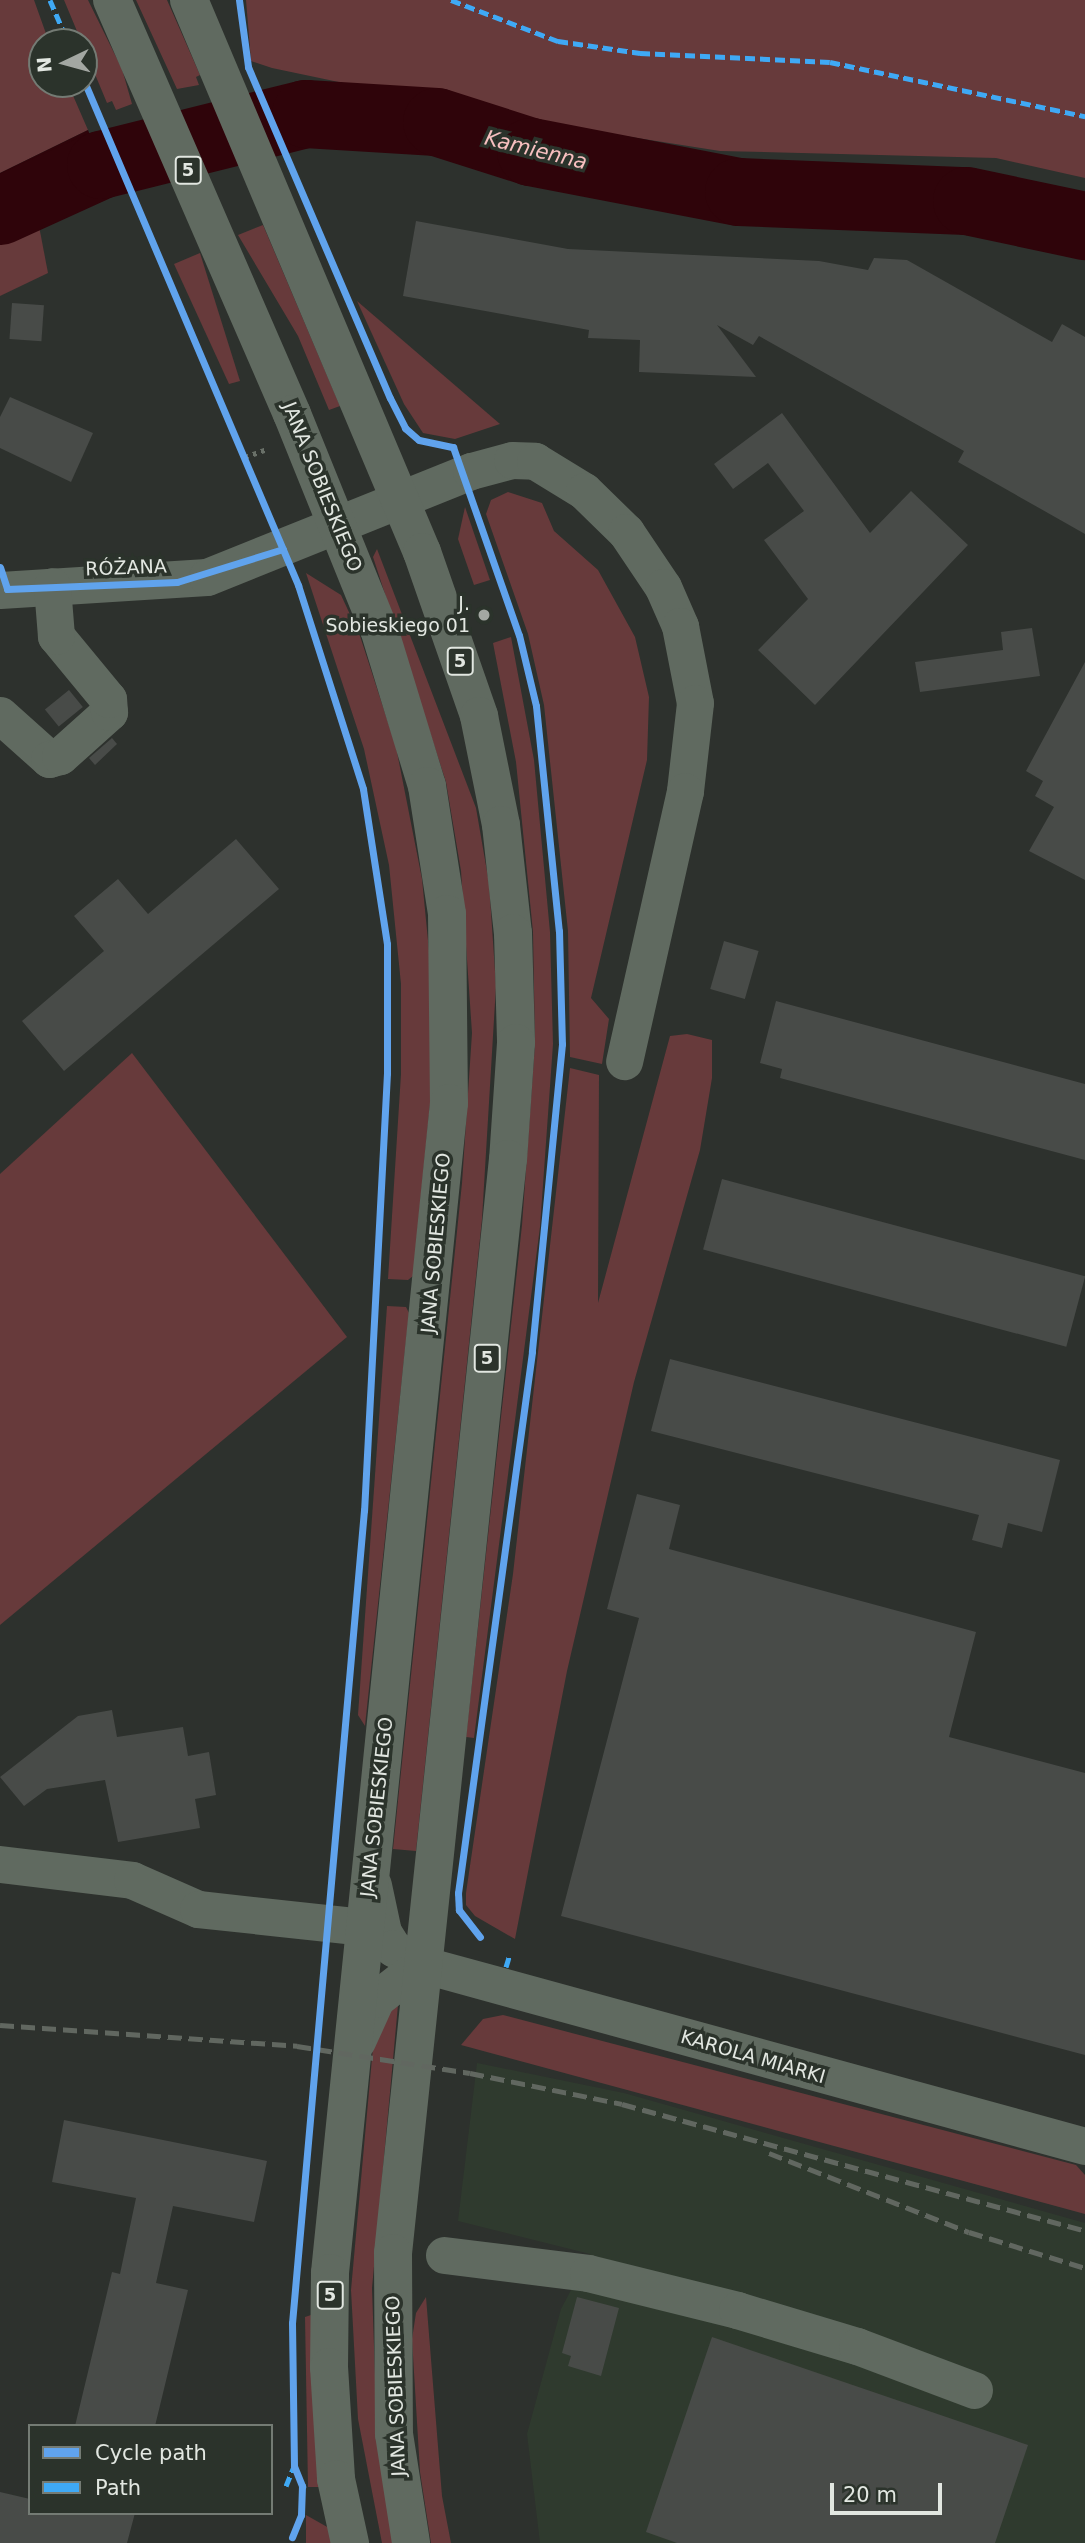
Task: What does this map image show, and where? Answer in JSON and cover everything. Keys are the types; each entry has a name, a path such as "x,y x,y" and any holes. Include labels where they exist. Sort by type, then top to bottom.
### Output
{"main road":[{"name":"JANA SOBIESKIEGO","path":"112,0 158,97 339,527 379,629 427,786 451,958 449,1103 330,2273 328,2367 336,2479 350,2543"},
{"name":"JANA SOBIESKIEGO","path":"189,0 400,502 479,716 492,766 516,986 503,1210 421,1964 393,2253 391,2340 394,2434 411,2543"}],"street":[{"name":"JANA SOBIESKIEGO","path":"206,0 219,70"},
{"name":"RÓŻANA","path":"2,582 52,586 206,577 339,527 488,465 535,461 584,491 626,532 680,626 695,703 685,790 624,1060"},
{"path":"0,715 49,759 60,757 109,712 108,699 56,636 52,586"},
{"name":"KAROLA MIARKI","path":"373,1856 383,1932 393,1948 421,1964 1085,2146"},
{"path":"0,1864 132,1880 198,1909 365,1927"},
{"path":"349,2073 376,1999 401,1975 421,1964"},
{"path":"444,2255 588,2273 710,2303 857,2346 974,2390"}],"path":[{"path":"244,457 267,449"}],"shaded area":[{"path":"0,0 34,0 44,28 28,28 28,98 74,98 88,130 0,173"},
{"path":"64,0 88,0 122,69 132,104 116,110 112,101 107,103 98,81 98,28 76,28"},
{"path":"136,0 167,0 200,75 196,77 199,85 177,89"},
{"path":"246,0 1085,0 1085,178 996,158 720,151 510,118 272,68 251,61"},
{"path":"88,130 113,194 0,245 0,173"},
{"path":"263,225 340,406 329,410 298,336 238,235"},
{"path":"39,226 48,273 0,296 0,245"},
{"path":"200,253 240,381 229,384 174,264"},
{"path":"357,301 500,424 455,439 423,433 404,404"},
{"path":"508,492 542,503 554,531 598,570 635,637 649,697 647,760 591,998 609,1019 602,1064 570,1057 568,931 544,705 528,634 486,514 491,500"},
{"path":"465,507 490,580 474,585 458,539"},
{"path":"377,549 476,808 489,883 496,986 482,1219 416,1851 393,1849 462,1183 472,1033 461,871 446,782 373,557"},
{"path":"306,573 341,595 360,636 396,747 422,879 430,961 430,1104 413,1276 408,1280 388,1279 401,1074 401,984 389,865 364,749"},
{"path":"511,637 534,760 550,932 553,1044 540,1227 474,1738 466,1737 522,1225 535,1044 533,932 516,762 493,643"},
{"path":"687,1034 712,1040 712,1078 700,1150 634,1382 567,1671 515,1939 475,1916 466,1905 466,1893 513,1574 570,1068 599,1075 598,1303 670,1036"},
{"path":"132,1053 347,1337 0,1625 0,1174"},
{"path":"387,1306 406,1307 409,1313 365,1726 358,1715"},
{"path":"398,2005 372,2288 377,2434 398,2543 382,2543 358,2419 351,2290 374,2036 383,2014"},
{"path":"503,2015 1076,2165 1085,2175 1085,2214 461,2045 483,2019"},
{"path":"477,2063 624,2093 1085,2223 1085,2543 540,2543 527,2434 561,2309 590,2254 458,2221"},
{"path":"426,2297 442,2496 451,2543 431,2543 420,2472 412,2339 416,2313"},
{"path":"311,2315 324,2487 308,2487 305,2317"},
{"path":"306,2515 329,2528 339,2543 306,2543"}],"building":[{"path":"416,221 568,249 819,261 868,270 874,258 907,260 1052,342 1062,324 1085,337 1085,534 958,462 964,451 759,336 753,345 717,325 756,377 639,372 640,340 588,338 589,330 403,296"},
{"path":"12,303 44,305 41,341 9,339"},
{"path":"10,397 93,433 71,482 0,448 0,417"},
{"path":"782,413 870,533 911,491 968,545 815,705 758,650 808,599 764,540 804,511 768,463 733,489 714,464"},
{"path":"1032,628 1040,676 920,692 915,662 1003,650 1001,632"},
{"path":"1085,662 1085,880 1029,851 1054,807 1035,796 1043,781 1026,771"},
{"path":"69,690 83,707 59,727 45,710"},
{"path":"112,738 117,744 95,765 89,758"},
{"path":"236,839 279,889 64,1071 22,1021 104,951 74,916 118,879 148,914"},
{"path":"724,941 759,951 745,999 710,989"},
{"path":"776,1001 1085,1084 1085,1160 780,1078 782,1069 760,1063"},
{"path":"722,1179 1085,1276 1066,1347 703,1250"},
{"path":"670,1359 1060,1460 1042,1532 1008,1523 1002,1548 972,1540 979,1515 651,1431"},
{"path":"637,1494 680,1505 669,1549 976,1632 949,1737 1085,1773 1085,2055 561,1916 639,1618 607,1609"},
{"path":"112,1710 117,1737 183,1727 188,1756 209,1752 216,1795 195,1799 200,1828 118,1842 105,1780 47,1789 24,1806 0,1777 78,1716"},
{"path":"64,2120 267,2161 254,2222 173,2206 156,2283 188,2290 155,2424 75,2424 112,2272 120,2274 136,2198 52,2182"},
{"path":"577,2297 619,2308 601,2376 568,2366 571,2356 562,2353"},
{"path":"712,2337 1028,2445 995,2543 677,2543 646,2532"},
{"path":"0,2492 28,2499 28,2515 134,2515 127,2543 0,2543"}],"waterway":[{"name":"Kamienna","path":"0,211 101,165 306,114 437,122 531,152 739,192 967,201 1085,226"}],"railway":[{"path":"0,2025 297,2046 470,2073 622,2104 1085,2231"},
{"path":"769,2153 969,2232 1085,2268"}],"marked path":[{"path":"50,0 62,28"},
{"path":"451,0 558,41 640,53 830,62 1085,116"},
{"path":"506,1967 510,1954"},
{"path":"286,2486 294,2466"}],"cycle path":[{"path":"239,0 248,67 390,398 405,428 419,440 453,447 519,635 536,706 559,931 562,1044 532,1352 458,1893 459,1910 480,1937"},
{"path":"91,98 298,585 363,789 387,944 387,1073 364,1510 292,2323 294,2466 302,2486 301,2515 292,2537"},
{"path":"0,567 7,589 177,582 283,549"}],"place":[{"name":"J. Sobieskiego 01","path":"484,615"}]}
